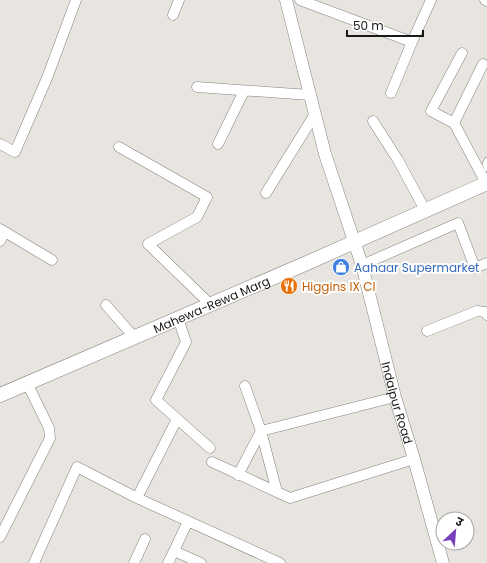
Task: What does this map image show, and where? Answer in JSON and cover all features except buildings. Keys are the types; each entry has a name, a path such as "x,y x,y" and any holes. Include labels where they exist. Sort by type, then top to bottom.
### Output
{"main road":[{"name":"Mahewa-Rewa Marg","path":"0,395 487,183"}],"street":[{"path":"0,144 15,152 47,78 76,0"},
{"path":"173,15 179,0"},
{"name":"Indalpur Road","path":"286,0 325,154 362,265 395,397 443,563"},
{"path":"300,0 412,42"},
{"path":"391,93 431,0"},
{"path":"462,54 431,111 454,123 487,183"},
{"path":"454,123 482,64"},
{"path":"197,88 310,95"},
{"path":"218,144 244,91"},
{"path":"266,193 315,114"},
{"path":"373,121 398,160 425,210"},
{"path":"119,147 207,197 197,217 148,244 210,304"},
{"path":"362,265 458,223 475,268 487,262"},
{"path":"0,241 3,230 52,260"},
{"path":"106,305 134,337"},
{"path":"427,331 477,311 485,312 487,314"},
{"path":"178,318 186,342 156,400 210,448"},
{"path":"0,537 50,438 49,428 27,383"},
{"path":"245,386 261,431 277,492"},
{"path":"238,475 261,431 395,397"},
{"path":"137,498 177,419"},
{"path":"212,462 290,498 414,459"},
{"path":"34,563 77,467 137,498 280,563"},
{"path":"168,563 188,521"},
{"path":"134,563 145,539"},
{"path":"174,551 201,563"}],"lane":[{"path":"487,160 485,164 487,169"}],"place":[{"name":"Aahaar Supermarket","path":"341,267"},
{"name":"Higgins IX CI","path":"289,286"}]}
